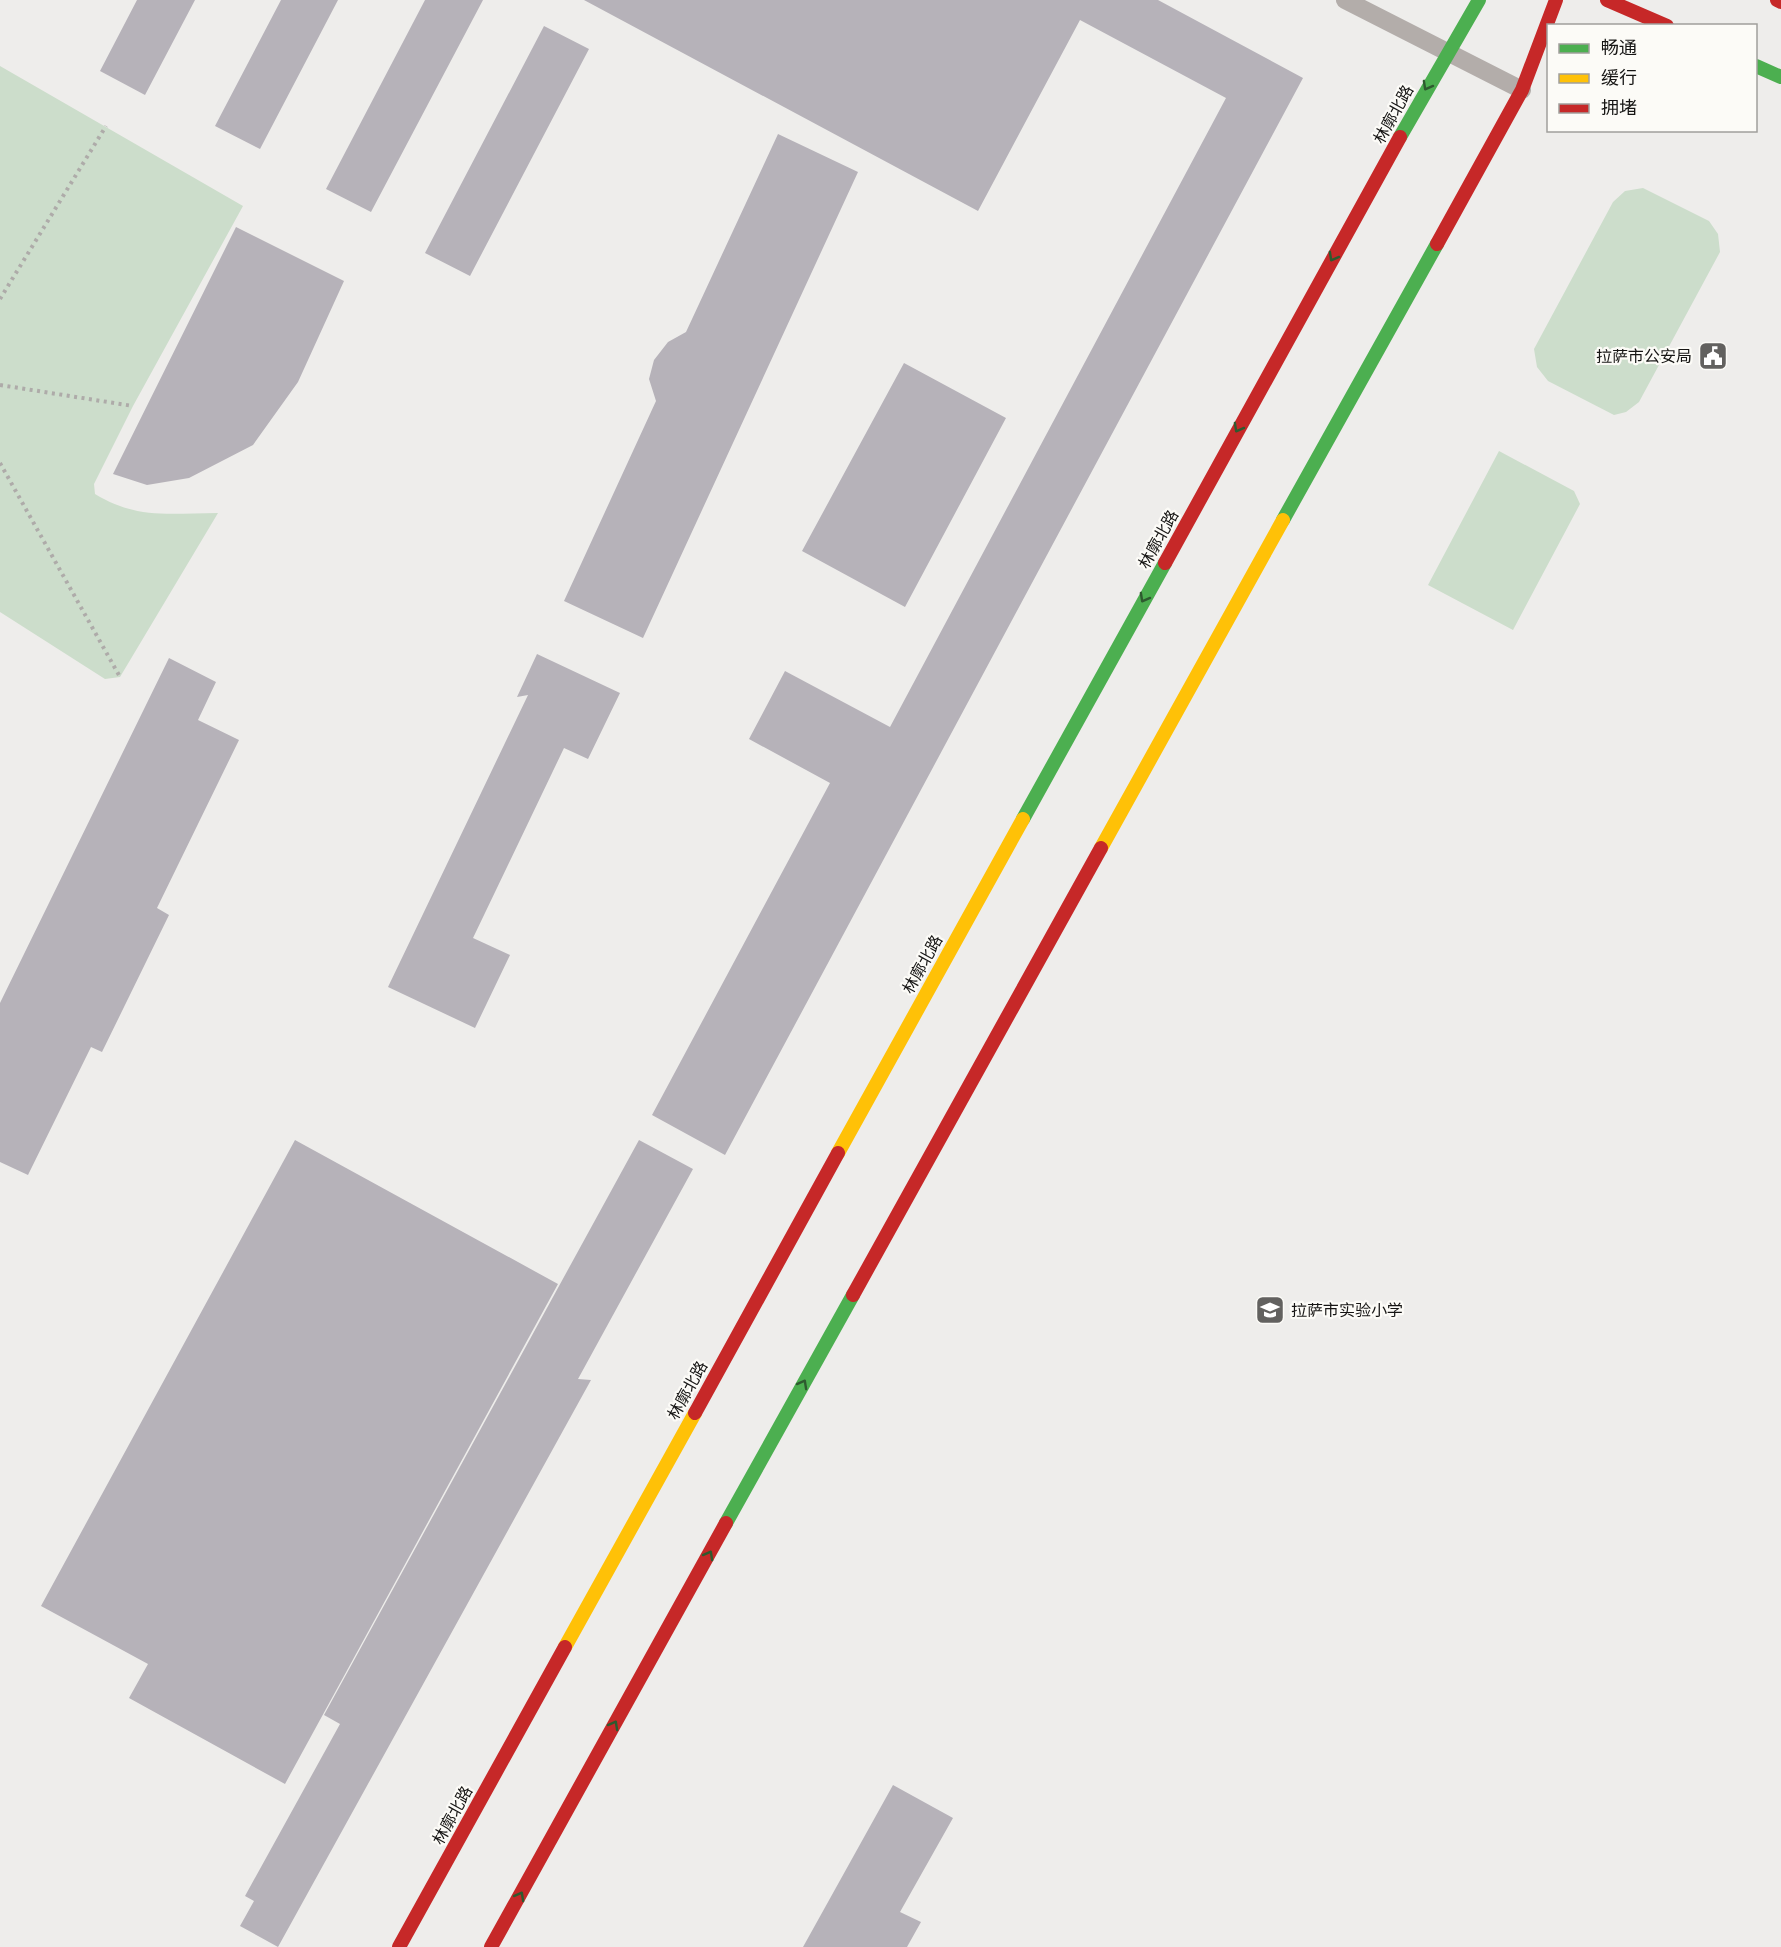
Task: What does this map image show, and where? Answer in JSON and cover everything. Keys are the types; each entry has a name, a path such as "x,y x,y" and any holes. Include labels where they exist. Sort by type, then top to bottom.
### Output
{"main road":[{"name":"林廓北路","path":"399,1947 1447,52 1479,0"},
{"path":"491,1947 1522,90 1556,0"},
{"path":"1607,0 1663,24"},
{"path":"1777,0 1781,2"},
{"path":"1757,67 1781,77"}],"lane":[{"path":"1345,0 1522,90"}],"path":[{"path":"0,300 106,126"},
{"path":"0,385 133,406"},
{"path":"0,463 120,677"}],"green space":[{"path":"0,66 243,206 133,406 94,484 95,494 126,508 169,514 218,513 120,677 105,679 0,612"},
{"path":"1643,188 1709,221 1718,234 1720,252 1639,402 1626,412 1614,415 1548,381 1537,367 1534,349 1613,202 1625,191"},
{"path":"1499,451 1574,491 1580,504 1513,630 1428,585"}],"building":[{"path":"137,0 195,0 145,95 100,71"},
{"path":"281,0 338,0 260,149 215,126"},
{"path":"425,0 483,0 371,212 326,189"},
{"path":"584,0 1158,0 1303,78 725,1155 652,1115 830,783 749,739 785,671 890,727 1226,98 1080,20 978,211"},
{"path":"544,26 589,49 470,276 425,253"},
{"path":"778,134 858,172 643,638 564,601 656,401 649,379 654,360 668,342 686,332"},
{"path":"236,227 344,281 298,382 253,445 189,478 147,485 113,474"},
{"path":"904,363 1006,418 905,607 802,551"},
{"path":"537,654 620,693 588,759 564,748 473,938 510,955 475,1028 388,987 528,695 517,697"},
{"path":"169,658 216,682 198,720 239,740 157,908 169,915 102,1052 91,1047 28,1175 0,1162 0,1003"},
{"path":"295,1140 558,1284 285,1784 129,1698 148,1664 41,1606"},
{"path":"639,1140 693,1169 578,1379 591,1380 278,1947 240,1926 254,1901 245,1896 340,1724 324,1715"},
{"path":"893,1785 953,1818 900,1912 921,1922 907,1947 803,1947"}],"traffic: fast":[{"path":"1400,137 1479,0"},
{"path":"1757,66 1781,77"},
{"path":"1283,520 1437,244"},
{"path":"1023,819 1165,563"},
{"path":"726,1523 853,1295"}],"traffic: slow":[{"path":"1101,848 1283,520"},
{"path":"838,1153 1023,819"},
{"path":"565,1647 695,1413"}],"traffic: jam":[{"path":"1437,244 1522,90 1556,0"},
{"path":"1607,0 1662,24"},
{"path":"1777,0 1781,2"},
{"path":"1165,563 1400,137"},
{"path":"853,1295 1101,848"},
{"path":"695,1413 838,1153"},
{"path":"491,1947 726,1523"},
{"path":"399,1947 565,1647"}],"place":[{"name":"拉萨市公安局","path":"1713,356"},
{"name":"拉萨市实验小学","path":"1270,1310"}]}
